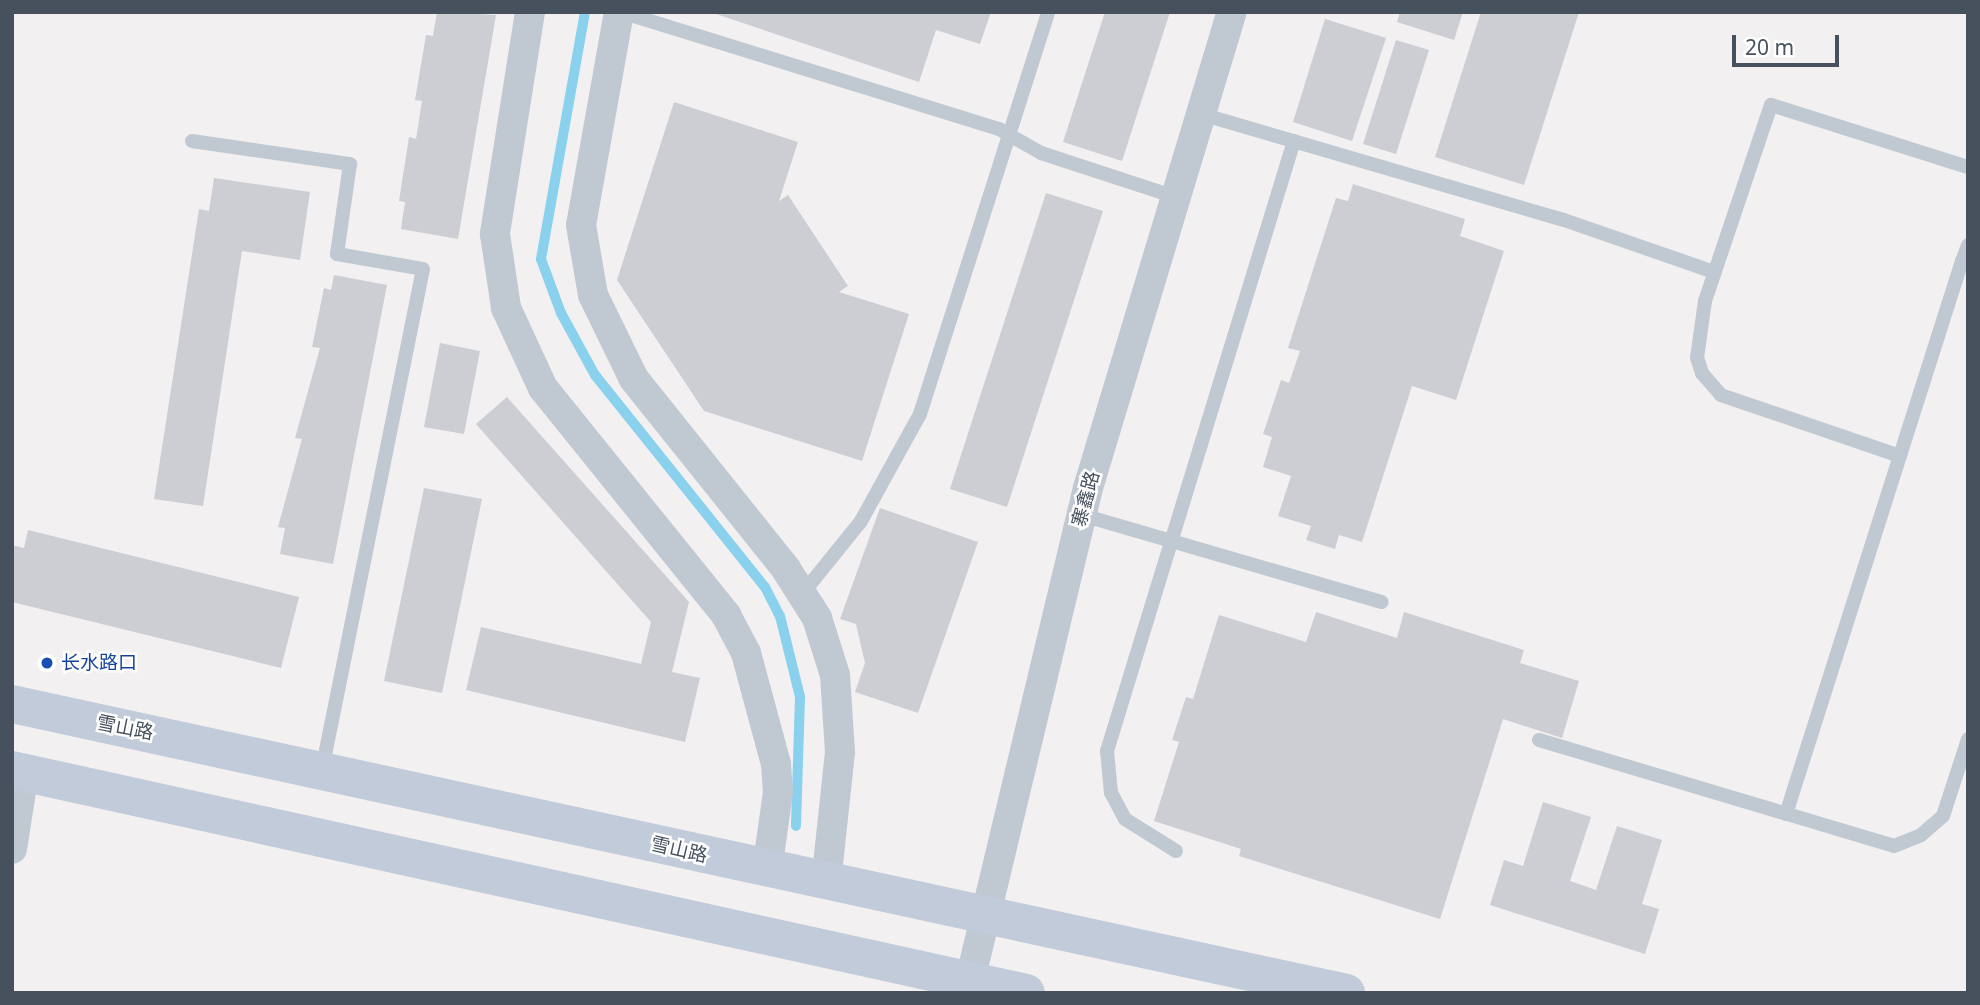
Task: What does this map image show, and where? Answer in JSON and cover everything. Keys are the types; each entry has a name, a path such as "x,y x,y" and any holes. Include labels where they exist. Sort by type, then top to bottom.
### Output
{"main road":[{"name":"雪山路","path":"12,704 322,770 985,919 1346,993"},
{"path":"18,771 968,987 1026,993"}],"street":[{"path":"530,12 495,234 506,309 543,388 726,615 746,653 776,764 778,792 767,870"},
{"path":"620,12 582,225 593,295 634,379 803,593 835,675 839,798 826,883"},
{"name":"寨鑫路","path":"968,987 1082,515 1232,12"},
{"path":"12,849 18,771"}],"lane":[{"path":"620,12 1010,135 1041,153 1176,197"},
{"path":"803,593 861,521 920,414 1048,12"},
{"path":"1900,456 1733,401 1711,386 1697,358 1714,272 1771,105 1968,167"},
{"path":"1201,114 1564,220 1714,272"},
{"path":"192,141 350,164 337,254 423,269 322,770"},
{"path":"1176,851 1125,819 1106,772 1107,751 1294,141"},
{"path":"1786,814 1965,262 1968,244"},
{"path":"1082,515 1382,602"},
{"path":"1539,740 1894,846 1908,842 1943,816 1968,739"}],"building":[{"path":"437,12 496,15 458,239 401,229 405,202 399,201 409,137 416,139 422,101 415,100 426,35 433,36"},
{"path":"710,12 991,12 980,44 936,30 919,82"},
{"path":"1105,12 1170,12 1122,161 1063,142"},
{"path":"1400,12 1463,12 1454,40 1397,22"},
{"path":"1481,12 1579,12 1524,185 1435,157"},
{"path":"1325,19 1386,38 1352,141 1293,122"},
{"path":"1396,40 1429,50 1396,154 1363,144"},
{"path":"674,102 798,142 779,201 788,195 848,286 839,292 909,314 862,461 704,411 617,280"},
{"path":"214,178 310,192 300,260 242,251 203,506 154,499 199,209 209,211"},
{"path":"1353,184 1465,219 1460,236 1504,251 1456,400 1412,386 1362,542 1339,535 1335,549 1306,540 1311,526 1278,516 1291,476 1263,467 1272,437 1263,434 1281,380 1289,383 1300,351 1288,348 1336,198 1348,201"},
{"path":"1046,193 1103,211 1007,507 950,489"},
{"path":"334,275 387,285 333,564 280,554 285,528 278,527 302,439 295,438 320,348 312,347 324,288 331,290"},
{"path":"440,343 480,351 464,434 424,427"},
{"path":"507,397 689,602 672,672 700,678 685,742 466,690 481,627 641,664 651,622 476,424"},
{"path":"424,488 482,499 442,693 384,681"},
{"path":"880,508 978,542 918,713 855,692 865,663 856,624 840,619"},
{"path":"28,530 299,597 281,668 12,602 12,545 24,548"},
{"path":"1316,612 1397,638 1404,612 1524,650 1520,663 1579,681 1562,738 1503,719 1440,919 1239,856 1241,849 1154,821 1179,742 1172,740 1186,697 1193,699 1219,615 1306,642"},
{"path":"1543,802 1591,817 1570,881 1596,890 1617,826 1662,840 1642,904 1659,909 1645,954 1490,905 1504,860 1523,866"}],"waterway":[{"path":"585,12 541,259 561,313 595,375 765,587 780,616 800,697 796,826"}],"place":[{"name":"长水路口","path":"47,663"}]}
